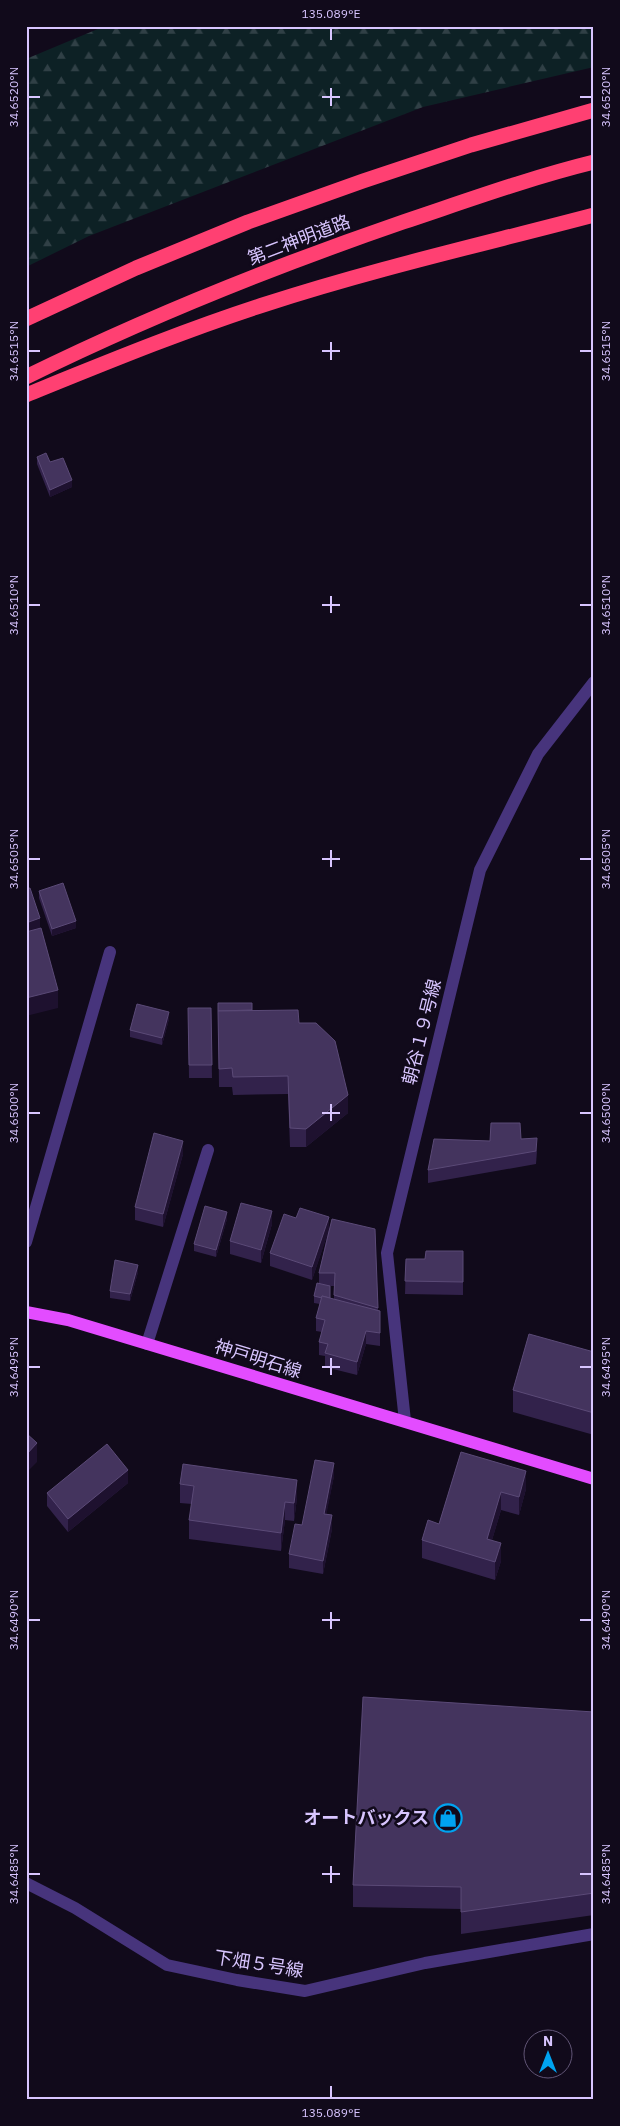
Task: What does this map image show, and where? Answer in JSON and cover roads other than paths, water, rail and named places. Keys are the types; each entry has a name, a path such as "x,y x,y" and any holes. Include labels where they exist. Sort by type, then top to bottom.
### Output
{"highway":[{"name":"第二神明道路","path":"26,319 136,268 266,216 471,145 594,110"},
{"name":"第二神明道路","path":"26,377 73,354 214,292 341,244 463,202 594,162"},
{"path":"26,395 177,335 266,304 352,278 594,215"}],"main road":[{"name":"神戸明石線","path":"26,1312 68,1320 594,1479"}],"street":[{"name":"朝谷１９号線","path":"405,1421 387,1253 480,870 538,754 594,682"},
{"path":"26,1242 110,952"},
{"path":"147,1344 208,1150"},
{"name":"下畑５号線","path":"26,1883 75,1908 168,1965 237,1980 305,1991 425,1963 594,1934"}],"place":[{"name":"オートバックス","path":"448,1818"}]}
